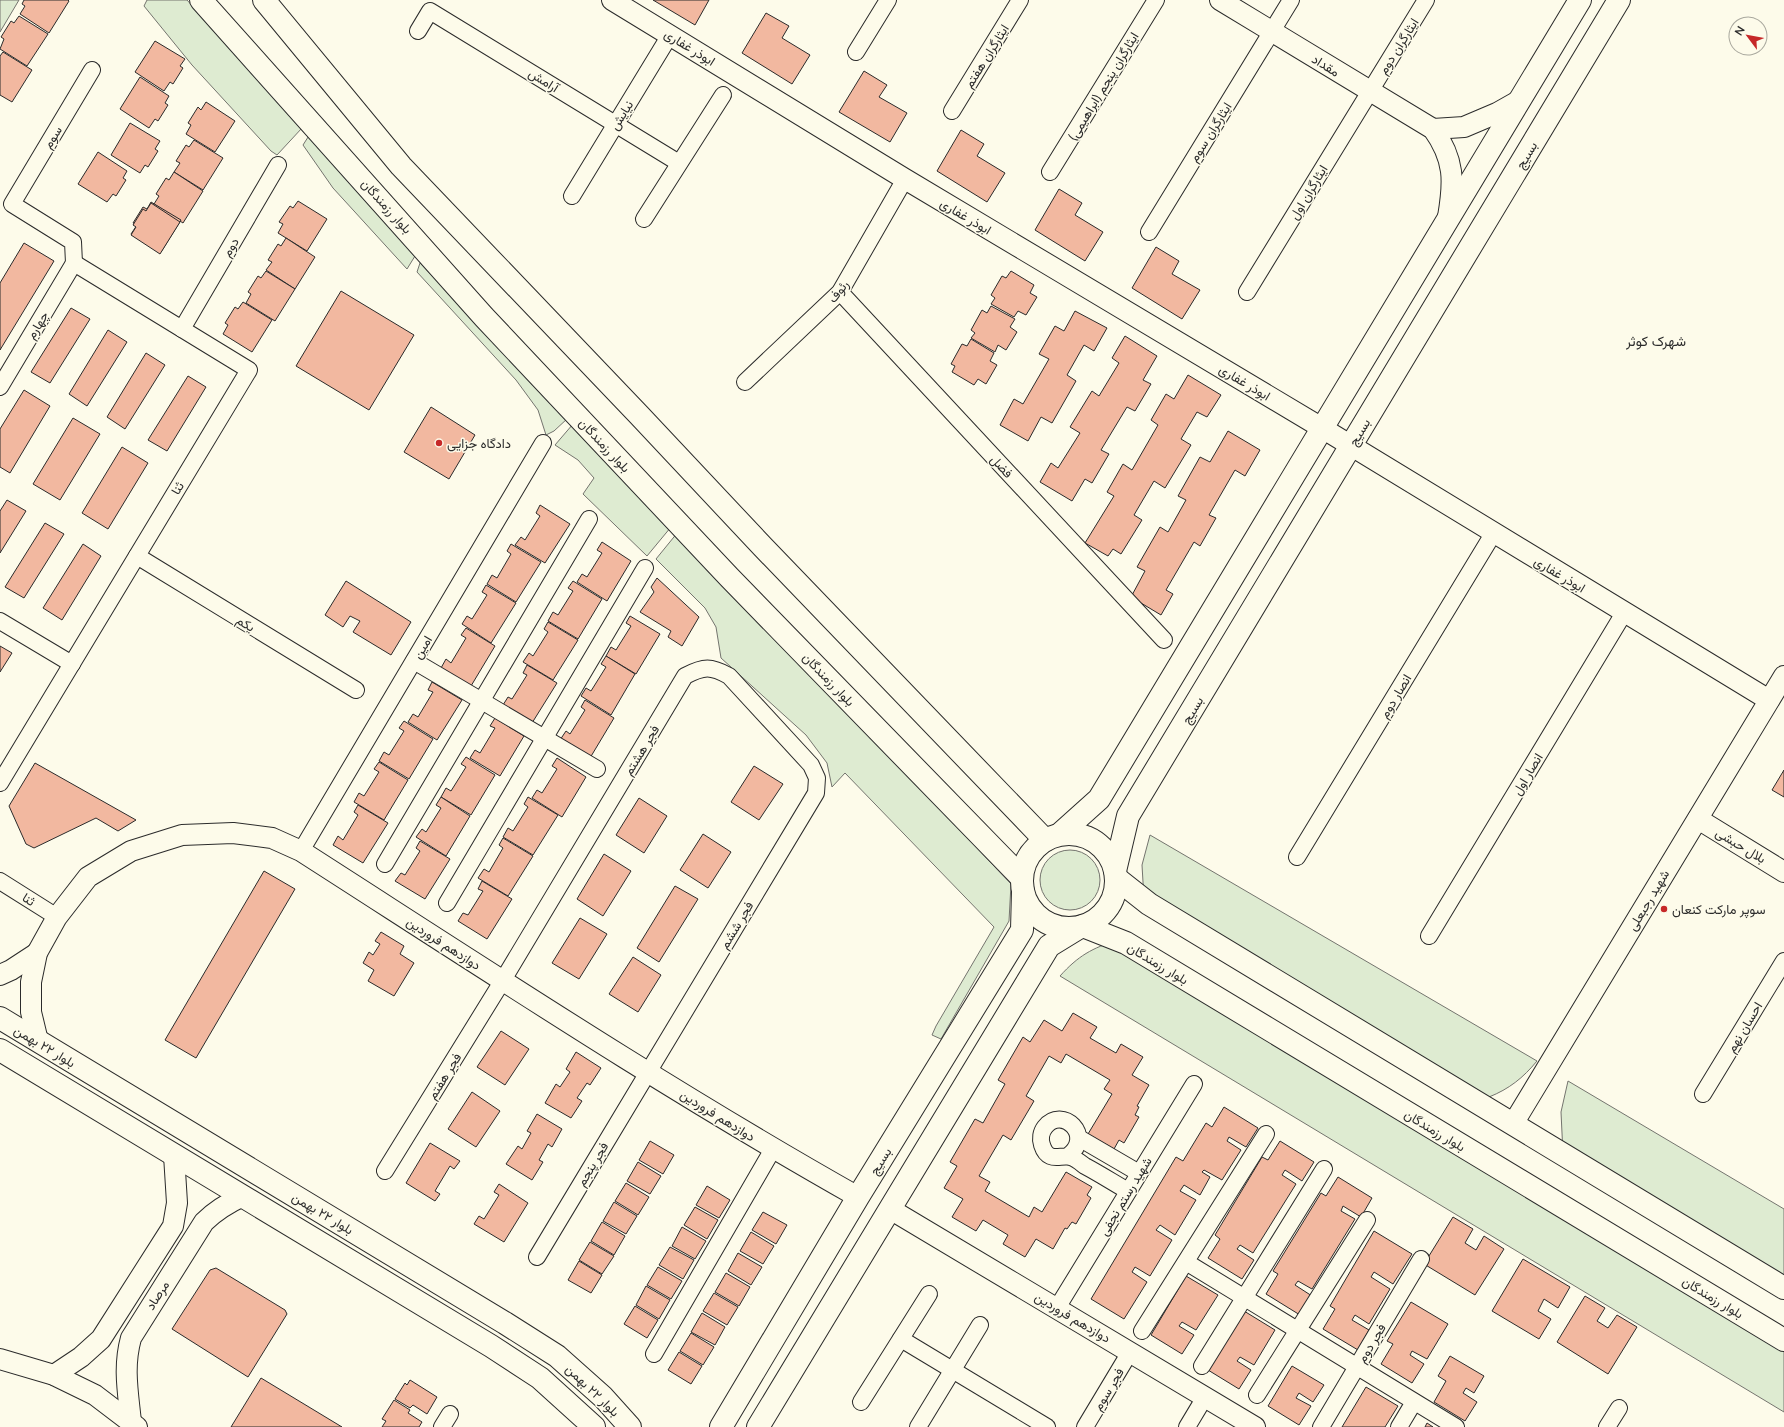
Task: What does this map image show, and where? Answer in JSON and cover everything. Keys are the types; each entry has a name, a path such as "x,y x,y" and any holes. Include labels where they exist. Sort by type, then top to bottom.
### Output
{"main road":[{"name":"بلوار رزمندگان","path":"201,0 484,317 1022,885"},
{"path":"264,0 401,166 762,546 1052,837"},
{"path":"1082,927 1061,928 1044,921 1030,908 1022,885 1025,863 1033,850 1052,837 1099,799 1580,0"},
{"name":"بسیج","path":"1116,874 1128,816 1619,0"},
{"path":"758,1427 1049,946 1097,919 1108,908 1115,894 1116,874 1108,854 1095,841 1078,834 1052,837"},
{"path":"1116,874 1149,904 1784,1288"},
{"name":"بسیج","path":"722,1427 858,1197 1022,930 1022,885"},
{"name":"بلوار رزمندگان","path":"1082,927 1126,943 1784,1340"},
{"name":"بلوار ۲۲ بهمن","path":"0,1018 557,1356 603,1397 630,1427"},
{"name":"بلوار ۲۲ بهمن","path":"0,1050 491,1346 534,1374 584,1416 594,1427"}],"street":[{"name":"ابوذر غفاری","path":"612,0 905,179 1322,428 1493,534 1769,700"},
{"path":"856,52 888,0"},
{"name":"ایثارگران هفتم","path":"952,111 1020,0"},
{"name":"ایثارگران پنجم (ابراهیمی)","path":"1050,172 1156,0"},
{"name":"مقداد","path":"1220,0 1369,92 1433,129 1441,139 1451,163 1453,187 1447,221"},
{"name":"ایثارگران سوم","path":"1149,232 1291,0"},
{"name":"ایثارگران دوم","path":"1369,92 1426,0"},
{"name":"آرامش","path":"418,31 430,10 679,163"},
{"name":"نیایش","path":"572,196 670,35"},
{"name":"سوم","path":"74,263 73,242 12,204 92,70"},
{"name":"ایثارگران اول","path":"1247,292 1369,92"},
{"path":"644,220 723,95"},
{"path":"1433,129 1464,127 1497,113 1520,100"},
{"name":"دوم","path":"182,329 278,165"},
{"name":"رئوف","path":"745,382 840,292 905,179"},
{"name":"ثنا","path":"0,783 249,370 74,263"},
{"name":"چهارم","path":"0,387 74,263"},
{"name":"فضل","path":"840,292 1164,640"},
{"name":"امین","path":"301,851 543,443"},
{"path":"385,864 590,519"},
{"name":"انصار دوم","path":"1297,857 1493,534"},
{"name":"یکم","path":"137,556 356,690"},
{"path":"447,903 645,568"},
{"name":"انصار اول","path":"1429,936 1624,613"},
{"path":"0,621 72,664"},
{"path":"414,661 597,769"},
{"name":"فجر هشتم","path":"503,980 685,676 700,668 716,668 729,676 811,765 817,778"},
{"name":"شهید رجبعلی","path":"1513,1124 1784,676"},
{"name":"فجر ششم","path":"648,1071 816,793 817,778"},
{"name":"بلال حبشی","path":"1698,819 1784,872"},
{"name":"دوازدهم فروردین","path":"37,952 57,917 88,877 131,851 182,835 233,833 272,838 301,851 648,1071 774,1149 858,1197"},
{"name":"ثنا","path":"0,881 57,917"},
{"path":"0,975 11,970 37,952"},
{"path":"37,952 31,982 31,1004 38,1041"},
{"name":"احسان نهم","path":"1703,1094 1784,961"},
{"name":"فجر هفتم","path":"385,1171 503,980"},
{"name":"فجر پنجم","path":"537,1257 648,1071"},
{"name":"شهید رستم نجفی","path":"1057,1308 1194,1084"},
{"path":"1053,1121 1066,1121 1076,1129 1079,1138 1077,1147 1068,1156 1056,1158 1046,1152 1041,1141 1044,1129 1053,1121"},
{"path":"1142,1331 1266,1134"},
{"path":"1079,1138 1139,1173"},
{"path":"654,1354 774,1149"},
{"name":"مرصاد","path":"54,1374 81,1357 101,1339 173,1226 177,1204 174,1155"},
{"path":"1068,1156 1128,1191"},
{"path":"1202,1366 1324,1169"},
{"name":"مرصاد","path":"134,1424 126,1381 126,1356 131,1338 148,1308 204,1222 215,1211 229,1202 243,1196"},
{"name":"دوازدهم فروردین","path":"890,1209 1255,1427"},
{"path":"1257,1395 1367,1220"},
{"name":"فجر دوم","path":"1321,1427 1421,1259"},
{"path":"1186,1262 1456,1427"},
{"path":"861,1402 929,1294"},
{"path":"129,1296 148,1308"},
{"path":"918,1427 980,1325"},
{"path":"901,1339 1046,1427"},
{"name":"فجر سوم","path":"1085,1427 1130,1352"},
{"name":"مرصاد","path":"0,1359 54,1374 94,1395 134,1424"},
{"path":"1187,1427 1205,1397"},
{"path":"1399,1427 1414,1402"},
{"path":"1607,1427 1618,1408"}],"green space":[{"path":"0,0 19,0 0,32"},
{"path":"147,0 187,0 302,128 277,155 271,151 192,65 144,6"},
{"path":"310,134 415,256 407,269 333,188 303,145"},
{"path":"420,263 568,418 554,431 546,435 538,410 516,380 417,272"},
{"path":"573,424 671,527 647,556 583,494 594,478 578,460 555,445"},
{"path":"678,532 1011,884 1009,921 941,1039 932,1035 936,1026 994,927 845,773 832,787 827,763 806,735 721,658 716,627 705,608 656,559"},
{"path":"1150,835 1537,1061 1515,1082 1489,1097 1144,899 1142,865"},
{"path":"1064,850 1076,850 1087,855 1095,863 1100,874 1098,892 1087,905 1076,910 1064,910 1053,905 1045,897 1040,886 1040,874 1045,863 1053,855"},
{"path":"1118,940 1784,1340 1784,1412 1060,976 1079,958 1100,946"},
{"path":"1568,1081 1784,1209 1784,1288 1563,1154 1561,1112"}],"building":[{"path":"24,0 69,1 49,33 20,14 25,6 22,4"},
{"path":"653,0 709,0 695,25"},
{"path":"766,13 789,26 782,38 810,55 792,84 742,53"},
{"path":"19,16 48,34 27,66 0,49 4,39 1,37 11,21 14,23"},
{"path":"155,41 185,59 180,66 183,68 173,84 170,82 164,91 135,72"},
{"path":"3,52 32,70 12,102 0,95 0,56"},
{"path":"864,71 887,85 879,97 907,113 890,142 839,112"},
{"path":"140,77 169,96 165,103 168,105 158,121 155,119 149,128 120,109"},
{"path":"206,102 235,121 215,152 186,134 191,125 188,123 198,107 201,110"},
{"path":"130,123 160,141 155,149 158,151 148,167 145,165 140,173 111,155"},
{"path":"961,130 984,144 977,156 1005,173 987,202 937,171"},
{"path":"194,140 223,158 203,190 174,172 180,163 176,161 186,145 189,147"},
{"path":"98,152 127,171 123,178 126,180 116,196 113,194 107,202 78,184"},
{"path":"174,172 203,191 183,223 154,204 159,196 156,194 166,178 169,180"},
{"path":"1059,189 1082,203 1075,215 1103,232 1085,261 1035,230"},
{"path":"298,201 327,219 307,251 278,233 283,224 279,222 290,206 293,208"},
{"path":"151,202 181,220 161,252 131,234 137,225 133,223 143,207 147,209"},
{"path":"151,203 180,222 160,254 131,235 136,227 133,225 143,209 146,211"},
{"path":"286,238 315,257 295,289 266,270 272,262 268,260 278,244 281,246"},
{"path":"24,243 54,261 0,350 0,283"},
{"path":"1156,247 1179,261 1172,274 1200,290 1182,319 1132,288"},
{"path":"266,271 295,289 275,321 246,303 251,294 248,292 258,276 261,278"},
{"path":"1011,271 1034,285 1030,293 1037,297 1026,315 1018,311 1014,317 991,304 995,298 991,295 1002,276 1006,278"},
{"path":"341,291 414,335 369,410 296,366"},
{"path":"243,302 272,320 252,352 223,334 228,325 225,323 235,307 238,309"},
{"path":"991,306 1015,319 1010,327 1017,332 1006,350 998,345 995,352 971,338 975,333 971,330 982,310 987,313"},
{"path":"71,308 90,319 50,383 31,372"},
{"path":"1075,311 1107,328 1094,351 1084,345 1067,375 1076,381 1052,423 1041,417 1028,441 1000,425 1014,399 1023,404 1049,359 1039,354 1055,326 1064,331"},
{"path":"108,330 127,342 87,406 69,394"},
{"path":"1125,336 1157,356 1143,380 1151,384 1135,411 1127,407 1101,450 1109,454 1092,483 1085,479 1072,501 1040,482 1051,463 1058,468 1080,433 1070,427 1092,391 1099,396 1119,363 1112,358"},
{"path":"971,339 994,353 990,361 997,365 986,384 978,379 974,385 952,372 955,366 951,364 962,344 967,346"},
{"path":"146,353 165,365 125,429 107,417"},
{"path":"1188,375 1221,395 1207,417 1197,412 1181,439 1191,445 1165,488 1154,481 1134,515 1142,520 1121,554 1113,549 1108,556 1085,543 1114,496 1107,492 1123,464 1132,470 1158,425 1151,420 1166,394 1174,399"},
{"path":"188,376 206,387 167,451 148,440"},
{"path":"24,390 50,406 10,473 0,467 0,429"},
{"name":"دادگاه جزایی","path":"431,407 475,435 449,479 404,452"},
{"path":"73,418 100,434 60,500 33,484"},
{"path":"1228,431 1260,450 1245,476 1235,470 1209,515 1216,518 1200,546 1194,542 1166,590 1173,594 1161,615 1131,597 1145,571 1137,567 1160,527 1168,532 1186,500 1178,496 1200,457 1210,462"},
{"path":"122,447 148,463 108,529 82,513"},
{"path":"7,500 26,511 0,553 0,511"},
{"path":"540,505 570,524 545,563 515,545 521,537 525,540 540,516 536,513"},
{"path":"45,523 64,534 24,598 5,587"},
{"path":"602,542 631,561 607,601 577,582 582,574 587,577 602,553 597,550"},
{"path":"83,544 101,556 62,620 43,608"},
{"path":"511,544 541,562 516,602 487,584 492,575 497,578 511,554 507,551"},
{"path":"657,578 699,617 682,646 668,637 671,631 640,612 654,592 651,587"},
{"path":"346,581 411,622 391,655 353,632 360,621 350,616 343,627 325,615"},
{"path":"573,581 602,599 578,639 548,621 553,612 558,615 573,591 568,588"},
{"path":"486,585 516,603 491,643 462,624 467,616 472,619 487,595 482,592"},
{"path":"630,616 660,634 636,674 606,656 611,647 616,650 631,626 626,623"},
{"path":"548,622 578,640 553,680 523,662 529,653 533,656 548,632 544,629"},
{"path":"466,628 495,646 471,686 441,668 446,659 451,663 466,638 461,635"},
{"path":"0,646 12,653 0,672"},
{"path":"606,656 635,674 611,715 581,696 586,688 591,691 606,667 601,664"},
{"path":"527,665 557,683 532,723 503,705 508,697 512,699 527,675 523,673"},
{"path":"432,682 462,700 437,740 408,722 413,714 418,717 433,692 428,690"},
{"path":"585,700 614,718 590,758 560,740 566,731 570,734 585,710 581,707"},
{"path":"495,718 524,736 500,776 470,758 475,750 480,753 495,728 490,726"},
{"path":"404,721 433,739 409,779 379,761 384,752 389,755 404,731 399,728"},
{"path":"466,757 495,775 471,815 441,797 446,788 451,791 466,767 461,764"},
{"path":"557,758 586,777 562,817 532,798 537,790 542,793 557,769 552,766"},
{"path":"379,762 408,780 384,820 354,802 359,793 364,796 379,772 374,769"},
{"path":"35,763 136,820 118,831 96,818 34,848 26,844 9,806"},
{"path":"754,766 783,784 759,820 731,802"},
{"path":"1784,770 1784,797 1772,790"},
{"path":"441,797 470,816 446,856 416,837 422,829 426,832 441,808 436,805"},
{"path":"528,797 558,815 533,855 503,837 508,828 513,831 528,807 524,804"},
{"path":"639,798 667,816 644,853 616,835"},
{"path":"358,805 388,823 363,863 333,845 338,836 343,840 358,815 354,812"},
{"path":"703,834 731,852 708,888 680,870"},
{"path":"503,838 533,856 508,896 478,878 484,869 489,872 503,848 499,845"},
{"path":"420,841 450,859 425,899 395,881 401,873 405,875 420,851 416,848"},
{"path":"604,854 631,871 603,916 577,899"},
{"path":"264,871 295,889 196,1058 165,1040"},
{"path":"482,881 512,899 487,939 458,921 463,913 468,915 483,891 478,889"},
{"path":"675,886 698,899 659,962 637,948"},
{"path":"580,918 607,934 579,979 552,963"},
{"path":"381,932 404,946 400,954 414,963 394,996 368,981 374,970 363,963 369,952 373,955 380,944 375,941"},
{"path":"633,957 661,975 638,1012 609,994"},
{"path":"1073,1013 1097,1027 1090,1038 1116,1053 1121,1044 1143,1057 1132,1075 1149,1085 1137,1106 1139,1107 1135,1115 1139,1117 1124,1143 1119,1140 1114,1149 1088,1134 1112,1094 1104,1089 1110,1080 1066,1054 1061,1063 1049,1056 1026,1096 1034,1101 1011,1140 1003,1135 979,1176 990,1182 985,1191 1029,1217 1034,1207 1042,1212 1066,1172 1092,1187 1087,1195 1091,1198 1076,1224 1072,1222 1067,1229 1065,1228 1053,1249 1036,1239 1025,1257 1003,1244 1008,1235 983,1220 976,1231 952,1217 963,1199 944,1188 957,1166 950,1162 975,1119 983,1123 1005,1084 998,1080 1023,1037 1030,1042 1044,1020 1062,1031"},
{"path":"501,1031 529,1049 505,1085 477,1067"},
{"path":"576,1052 601,1068 590,1085 587,1083 577,1098 582,1101 571,1118 545,1103 556,1084 560,1087 570,1072 566,1069"},
{"path":"472,1092 500,1111 476,1147 448,1129"},
{"path":"1224,1107 1258,1128 1246,1147 1229,1137 1227,1141 1241,1150 1222,1180 1204,1170 1202,1172 1210,1177 1200,1195 1184,1185 1180,1191 1196,1200 1175,1235 1160,1225 1156,1230 1172,1240 1150,1276 1135,1267 1132,1272 1147,1282 1124,1319 1091,1299 1176,1157 1183,1161 1206,1123 1212,1127"},
{"path":"537,1114 562,1129 552,1147 548,1144 539,1160 543,1162 532,1180 506,1164 518,1146 522,1149 531,1133 527,1131"},
{"path":"650,1141 674,1155 663,1174 639,1160"},
{"path":"1280,1141 1314,1162 1302,1181 1285,1170 1282,1175 1296,1184 1253,1253 1240,1245 1237,1249 1254,1260 1242,1279 1208,1258 1220,1239 1215,1235 1262,1157 1268,1160"},
{"path":"430,1143 460,1161 454,1169 450,1166 435,1191 440,1194 435,1201 406,1183"},
{"path":"638,1162 661,1176 650,1194 627,1181"},
{"path":"1338,1177 1372,1198 1361,1217 1343,1206 1341,1211 1355,1219 1312,1289 1298,1281 1295,1285 1312,1296 1300,1315 1266,1294 1278,1274 1273,1271 1321,1193 1326,1196"},
{"path":"626,1183 649,1197 638,1215 615,1201"},
{"path":"499,1184 528,1203 504,1242 474,1224 479,1216 484,1219 499,1195 494,1192"},
{"path":"707,1186 730,1200 719,1218 696,1205"},
{"path":"614,1202 637,1216 626,1234 603,1221"},
{"path":"695,1207 718,1220 707,1239 684,1225"},
{"path":"763,1212 787,1225 776,1244 752,1230"},
{"path":"1453,1217 1473,1229 1465,1243 1476,1250 1484,1236 1504,1249 1475,1295 1424,1264"},
{"path":"602,1222 625,1236 614,1255 591,1241"},
{"path":"682,1227 706,1241 695,1259 672,1246"},
{"path":"1374,1231 1412,1254 1393,1284 1374,1272 1371,1277 1390,1289 1369,1324 1355,1315 1352,1320 1369,1330 1358,1350 1323,1329 1335,1309 1330,1306"},
{"path":"751,1232 774,1246 763,1264 740,1251"},
{"path":"590,1242 614,1256 602,1274 579,1260"},
{"path":"670,1247 694,1260 683,1279 659,1265"},
{"path":"738,1253 762,1267 751,1285 728,1271"},
{"path":"1523,1259 1570,1287 1558,1308 1544,1299 1538,1311 1551,1319 1539,1339 1492,1311"},
{"path":"579,1261 602,1275 591,1293 568,1280"},
{"path":"658,1267 682,1281 671,1299 647,1285"},
{"path":"216,1268 285,1310 287,1314 248,1377 172,1329 210,1270"},
{"path":"726,1273 750,1287 739,1306 715,1292"},
{"path":"1186,1276 1218,1295 1196,1330 1182,1322 1179,1326 1194,1335 1182,1354 1151,1335"},
{"path":"646,1286 670,1300 659,1319 636,1305"},
{"path":"714,1293 738,1307 727,1325 703,1311"},
{"path":"1585,1296 1605,1308 1597,1321 1608,1328 1617,1315 1637,1327 1608,1374 1557,1342"},
{"path":"1411,1302 1448,1324 1427,1359 1412,1351 1410,1355 1424,1364 1412,1383 1381,1364 1393,1344 1387,1341"},
{"path":"635,1306 658,1320 647,1338 624,1324"},
{"path":"1244,1311 1275,1330 1254,1365 1240,1357 1237,1361 1251,1370 1239,1389 1208,1370"},
{"path":"702,1313 725,1327 715,1345 691,1332"},
{"path":"691,1333 714,1347 703,1365 680,1351"},
{"path":"679,1352 702,1366 691,1384 668,1370"},
{"path":"1450,1356 1484,1376 1474,1393 1466,1388 1463,1393 1477,1402 1465,1421 1434,1402 1446,1381 1438,1376"},
{"path":"1292,1366 1324,1385 1313,1402 1299,1393 1296,1398 1311,1406 1299,1425 1268,1406"},
{"path":"261,1378 342,1427 231,1427"},
{"path":"410,1380 437,1397 427,1414 413,1405 410,1408 395,1399 405,1383 407,1385"},
{"path":"1366,1387 1398,1406 1385,1427 1342,1427"},
{"path":"394,1400 410,1410 408,1413 422,1422 419,1427 382,1427 386,1421 382,1419"},
{"path":"1427,1423 1433,1427 1425,1427"}],"place":[{"name":"دادگاه جزایی","path":"439,443"},
{"name":"سوپر مارکت کنعان","path":"1664,909"}],"district":[{"name":"شهرک کوثر","path":"1656,341"}]}
